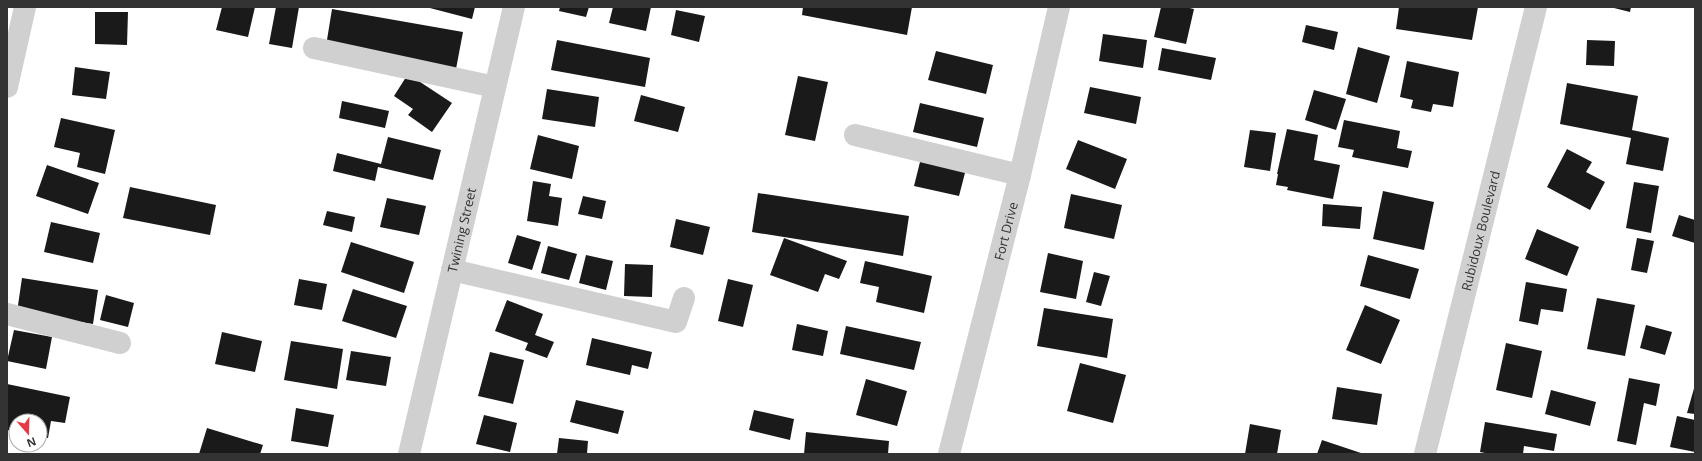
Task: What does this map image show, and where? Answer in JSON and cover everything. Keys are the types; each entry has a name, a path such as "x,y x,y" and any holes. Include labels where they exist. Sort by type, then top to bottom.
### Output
{"street":[{"path":"7,87 26,7"},
{"name":"Twining Street","path":"409,454 514,7"},
{"name":"Fort Drive","path":"949,454 1020,175 1058,7"},
{"name":"Rubidoux Boulevard","path":"1425,454 1536,7"},
{"path":"314,48 496,87"},
{"path":"855,135 1020,175"},
{"path":"452,270 676,322 684,298"},
{"path":"7,314 120,343"}],"building":[{"path":"222,7 255,7 248,37 216,30"},
{"path":"276,7 299,7 292,48 269,44"},
{"path":"426,7 475,7 472,19"},
{"path":"560,7 589,7 586,17 559,11"},
{"path":"613,7 651,7 646,31 609,23"},
{"path":"803,7 912,7 907,35 802,15"},
{"path":"1161,7 1185,7 1194,9 1186,44 1154,37"},
{"path":"1399,7 1478,7 1472,40 1396,29"},
{"path":"1610,7 1631,7 1630,12"},
{"path":"332,9 463,32 456,69 326,46"},
{"path":"676,10 705,16 699,42 671,35"},
{"path":"95,12 128,12 127,45 95,44"},
{"path":"1306,25 1338,32 1334,50 1302,42"},
{"path":"1103,34 1147,40 1143,68 1099,61"},
{"path":"557,40 650,58 645,87 551,70"},
{"path":"1587,40 1615,41 1614,66 1586,65"},
{"path":"1358,47 1390,56 1377,103 1346,94"},
{"path":"1162,48 1216,58 1211,80 1158,70"},
{"path":"936,51 993,65 986,94 928,80"},
{"path":"1407,61 1459,72 1453,107 1433,104 1431,112 1411,108 1413,100 1400,97"},
{"path":"75,67 110,72 106,99 72,95"},
{"path":"408,74 452,103 432,132 408,115 413,109 394,96"},
{"path":"798,76 828,82 815,141 785,135"},
{"path":"1567,83 1638,96 1632,130 1669,138 1663,171 1626,164 1631,138 1560,124"},
{"path":"1090,87 1141,97 1136,124 1084,113"},
{"path":"547,89 599,97 595,127 542,119"},
{"path":"1314,90 1346,99 1336,130 1305,120"},
{"path":"641,95 685,107 678,132 634,121"},
{"path":"342,101 389,111 385,128 339,118"},
{"path":"920,103 984,118 977,147 913,132"},
{"path":"61,118 115,130 105,174 77,167 80,153 54,147"},
{"path":"1344,120 1400,131 1397,148 1412,151 1408,168 1352,157 1354,150 1338,147"},
{"path":"1287,129 1318,135 1314,160 1340,165 1333,199 1287,190 1288,187 1276,185"},
{"path":"1250,130 1276,133 1270,171 1244,167"},
{"path":"538,135 579,146 572,179 530,169"},
{"path":"388,137 441,150 433,180 378,167 375,181 333,171 337,153 381,164"},
{"path":"1078,140 1127,159 1115,189 1066,169"},
{"path":"1567,149 1592,162 1586,172 1605,182 1590,210 1547,187"},
{"path":"921,158 966,169 959,196 914,186"},
{"path":"47,165 99,183 88,214 36,196"},
{"path":"533,181 551,184 549,196 562,198 558,226 527,221"},
{"path":"1634,182 1659,186 1651,233 1626,228"},
{"path":"130,187 216,205 210,235 123,218"},
{"path":"1383,191 1434,202 1424,250 1373,239"},
{"path":"758,193 909,216 903,256 752,232"},
{"path":"1071,194 1122,205 1114,239 1064,228"},
{"path":"583,196 606,201 602,219 578,214"},
{"path":"387,198 426,206 419,235 380,227"},
{"path":"1323,204 1362,207 1360,229 1322,226"},
{"path":"327,211 355,217 352,232 323,225"},
{"path":"1679,215 1695,220 1695,243 1672,236"},
{"path":"676,219 710,227 703,255 670,247"},
{"path":"51,222 100,233 93,263 44,252"},
{"path":"1537,229 1579,247 1567,276 1525,259"},
{"path":"517,235 541,242 532,270 508,263"},
{"path":"784,238 847,261 839,279 825,274 818,292 770,275"},
{"path":"1637,238 1654,241 1647,273 1631,270"},
{"path":"351,242 414,262 404,293 341,272"},
{"path":"548,246 577,254 569,280 541,273"},
{"path":"1048,253 1083,261 1076,299 1040,292"},
{"path":"586,255 613,261 606,290 579,283"},
{"path":"1368,255 1419,269 1410,299 1360,286"},
{"path":"865,261 932,276 924,313 876,302 879,287 860,283"},
{"path":"625,264 653,265 652,297 624,296"},
{"path":"1094,272 1110,276 1101,306 1086,302"},
{"path":"22,278 98,290 93,324 17,312"},
{"path":"299,279 327,284 322,310 294,305"},
{"path":"728,279 753,285 743,327 718,321"},
{"path":"1526,282 1567,289 1563,312 1541,309 1538,325 1519,321"},
{"path":"353,289 407,306 396,338 342,321"},
{"path":"106,295 134,303 128,327 100,320"},
{"path":"1597,298 1635,305 1625,356 1587,349"},
{"path":"507,300 543,314 535,335 554,342 547,358 525,350 528,343 495,331"},
{"path":"1365,305 1400,320 1381,364 1346,350"},
{"path":"1044,308 1113,319 1107,358 1037,346"},
{"path":"797,324 828,331 823,356 792,350"},
{"path":"1646,325 1672,332 1665,355 1640,348"},
{"path":"846,326 921,342 914,370 840,354"},
{"path":"14,330 52,337 46,369 7,361"},
{"path":"222,332 262,341 255,372 215,364"},
{"path":"592,338 652,352 648,369 632,365 630,375 586,365"},
{"path":"291,341 343,349 337,389 284,380"},
{"path":"1506,343 1542,351 1532,398 1496,390"},
{"path":"351,351 391,357 386,386 346,380"},
{"path":"490,352 524,360 513,404 478,396"},
{"path":"1080,363 1126,375 1113,423 1067,411"},
{"path":"1629,378 1660,384 1656,406 1644,403 1636,445 1617,441"},
{"path":"866,379 907,391 897,426 856,415"},
{"path":"7,384 70,397 65,423 51,421 48,438 48,413 8,413 7,430"},
{"path":"1695,385 1695,414 1687,413"},
{"path":"1337,387 1382,394 1377,425 1332,419"},
{"path":"1551,390 1596,402 1590,426 1545,414"},
{"path":"576,400 624,411 618,434 570,422"},
{"path":"296,408 334,415 328,447 291,441"},
{"path":"754,410 794,419 790,440 749,430"},
{"path":"484,415 517,423 510,452 476,444"},
{"path":"1677,416 1695,420 1695,452 1670,447"},
{"path":"1485,422 1557,434 1554,451 1524,446 1523,454 1490,454 1480,452"},
{"path":"1250,424 1281,430 1277,454 1245,454"},
{"path":"207,428 263,445 260,454 199,454"},
{"path":"806,432 889,441 888,454 804,454"},
{"path":"559,438 588,441 587,454 557,454"},
{"path":"1322,440 1364,454 1317,454"}]}
